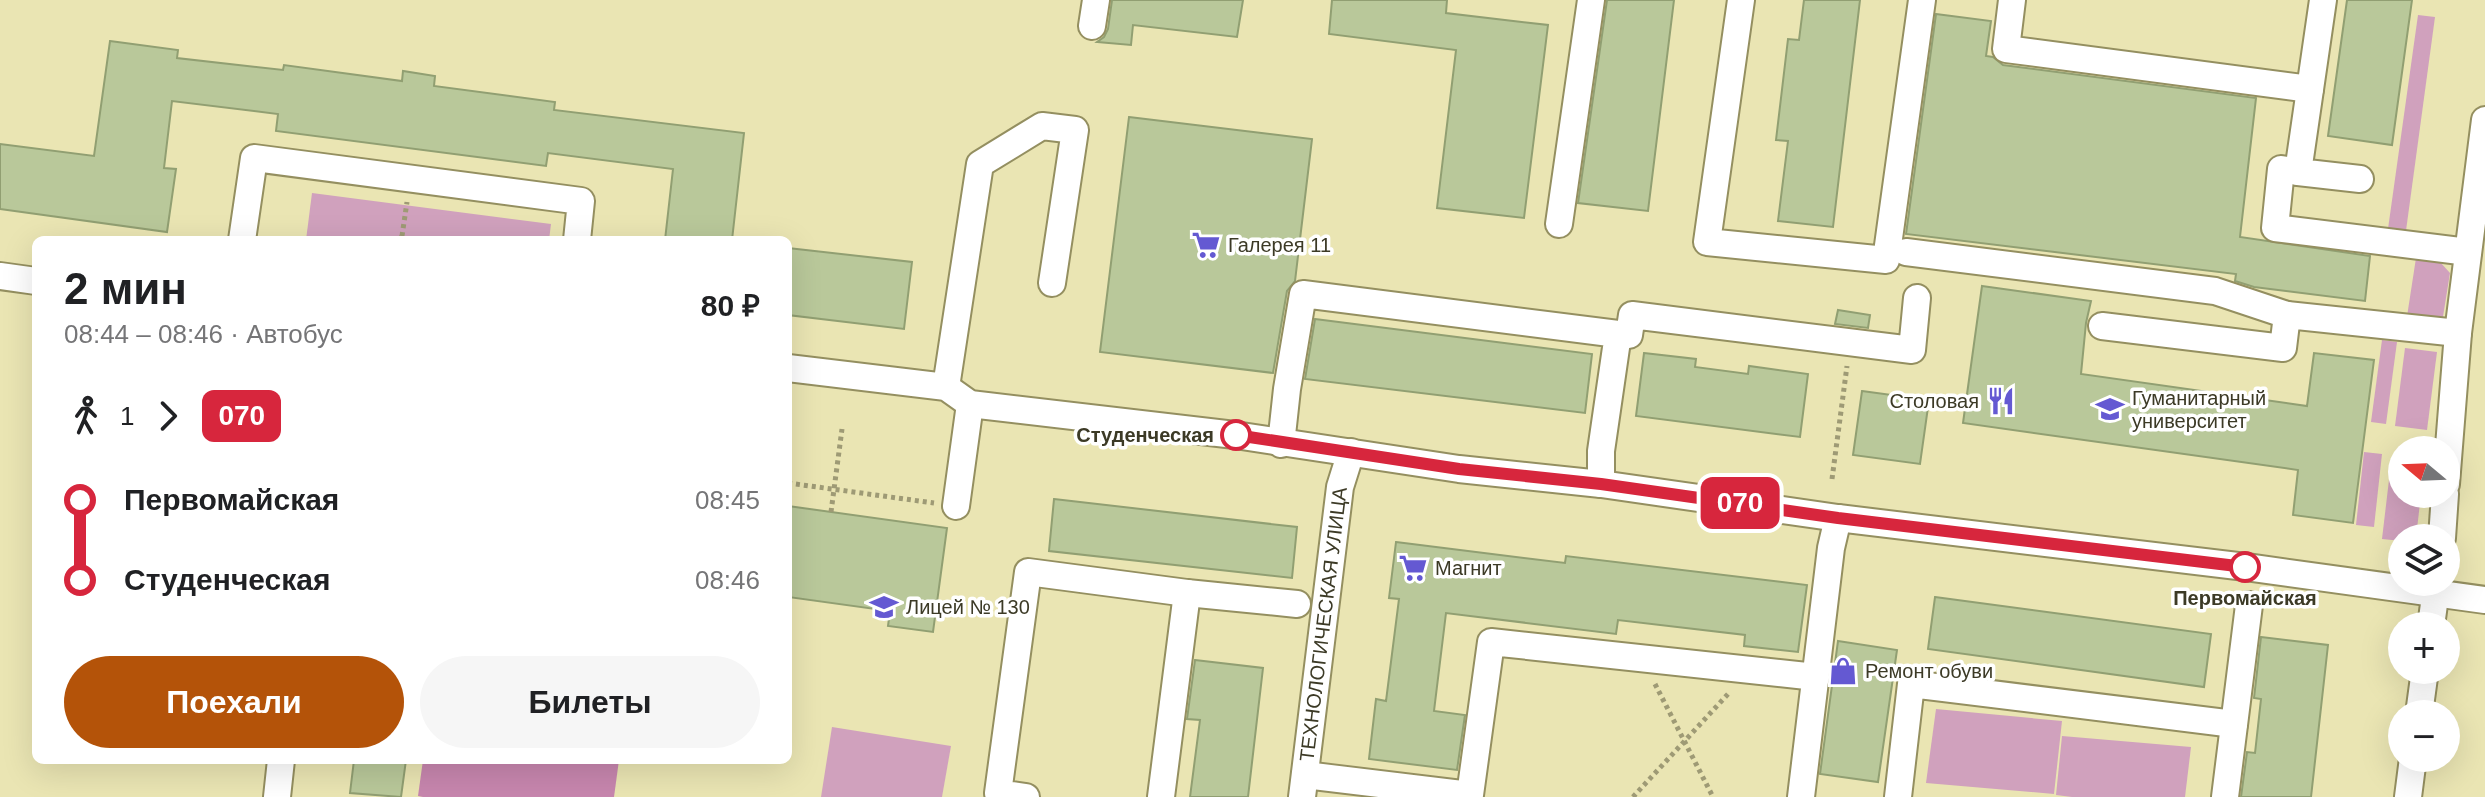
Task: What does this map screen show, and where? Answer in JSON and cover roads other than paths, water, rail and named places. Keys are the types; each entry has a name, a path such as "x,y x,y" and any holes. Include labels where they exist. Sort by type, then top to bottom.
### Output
{"street":[{"path":"1559,224 1591,0"},
{"path":"1741,0 1707,242 1886,260 1922,0"},
{"path":"2012,0 2006,49 2310,89"},
{"path":"2298,172 2323,0"},
{"path":"2450,436 2458,333 2485,120"},
{"path":"946,387 980,164 1042,126 1075,130 1052,283"},
{"path":"243,236 254,158 581,201 577,236"},
{"path":"2360,179 2281,169 2275,228 2468,252"},
{"path":"1906,252 2215,291 2287,315 2458,333"},
{"path":"0,276 32,280"},
{"path":"1281,444 1303,294 1618,334 1629,335 1632,315 1912,350 1917,298"},
{"path":"2102,326 2283,348 2287,315"},
{"path":"1601,484 1601,451 1618,334"},
{"path":"792,368 946,387 970,404 1235,435 1459,469 1601,484 1838,518 2388,581"},
{"path":"956,506 970,404"},
{"name":"ТЕХНОЛОГИЧЕСКАЯ УЛИЦА","path":"1304,786 1340,487 1351,452"},
{"path":"1801,797 1831,548 1838,518"},
{"path":"1026,797 998,793 1028,572 1297,604"},
{"path":"1161,797 1187,593"},
{"path":"2460,593 2485,600"},
{"path":"2225,797 2249,605"},
{"path":"1304,786 1476,796 1491,642 1816,677"},
{"path":"1898,797 1911,684 2234,724"},
{"path":"277,797 281,764"},
{"path":"2408,797 2411,772"}],"place":[{"name":"Галерея 11","path":"1206,245"},
{"name":"Столовая","path":"2001,401"},
{"name":"Гуманитарный университет","path":"2110,409"},
{"name":"Студенческая","path":"1236,435"},
{"name":"Первомайская","path":"2245,567"},
{"name":"Магнит","path":"1413,568"},
{"name":"Лицей № 130","path":"884,607"},
{"name":"Ремонт обуви","path":"1843,671"}]}
